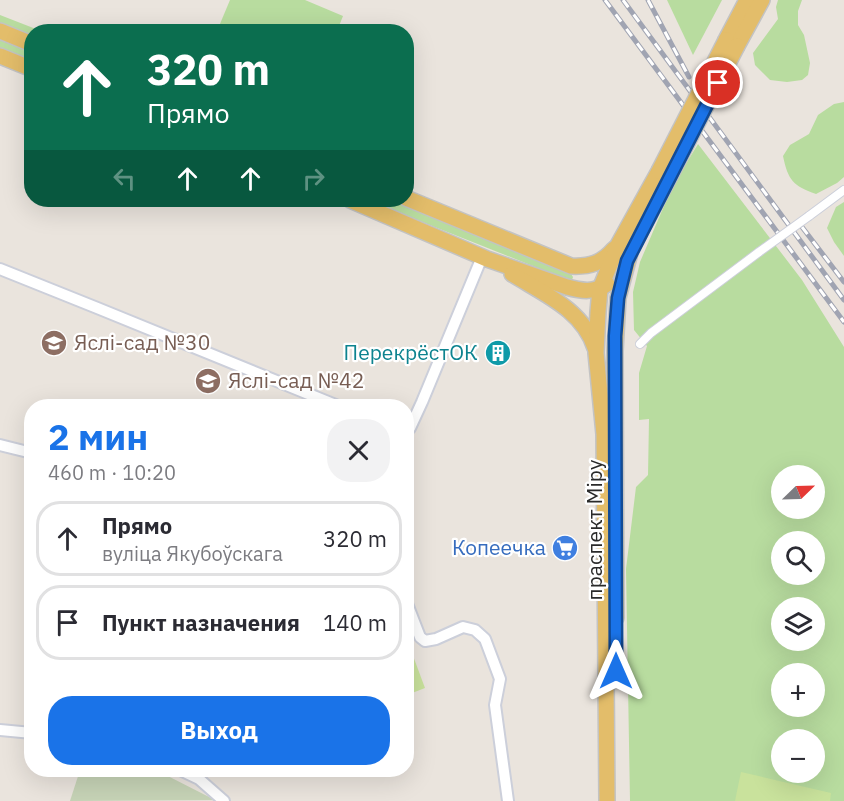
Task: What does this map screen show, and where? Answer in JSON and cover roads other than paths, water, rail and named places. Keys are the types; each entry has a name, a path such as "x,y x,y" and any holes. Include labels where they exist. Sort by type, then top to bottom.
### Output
{"main road":[{"path":"571,266 585,267 626,252 731,43 747,0"},
{"path":"731,43 762,0"},
{"path":"0,31 24,41"},
{"path":"0,56 24,66"},
{"path":"414,201 584,272 600,289 606,304 615,351"},
{"path":"366,207 485,258 567,287 586,291 600,289"},
{"name":"праспект Міру","path":"607,801 604,434 596,353 600,289 626,252"},
{"name":"праспект Міру","path":"616,801 615,351 618,298 626,252"},
{"path":"485,258 573,313 588,331 596,353"},
{"path":"567,287 579,286 582,280 571,266"}],"street":[{"path":"640,344 651,333 844,190"},
{"path":"414,419 485,258"},
{"path":"0,269 321,399"},
{"path":"0,445 24,451"},
{"path":"414,622 420,637 425,641 436,639 463,627 475,630 485,639 500,679 495,705 508,801"},
{"path":"0,730 24,732"},
{"path":"195,777 224,801"}],"railway":[{"path":"605,0 844,322"},
{"path":"623,0 844,300"},
{"path":"648,0 689,77"},
{"path":"802,227 844,282"}],"place":[{"name":"Яслі-сад №30","path":"54,343"},
{"name":"ПерекрёстОК","path":"498,353"},
{"name":"Яслі-сад №42","path":"208,381"},
{"name":"Копеечка","path":"565,548"}]}
